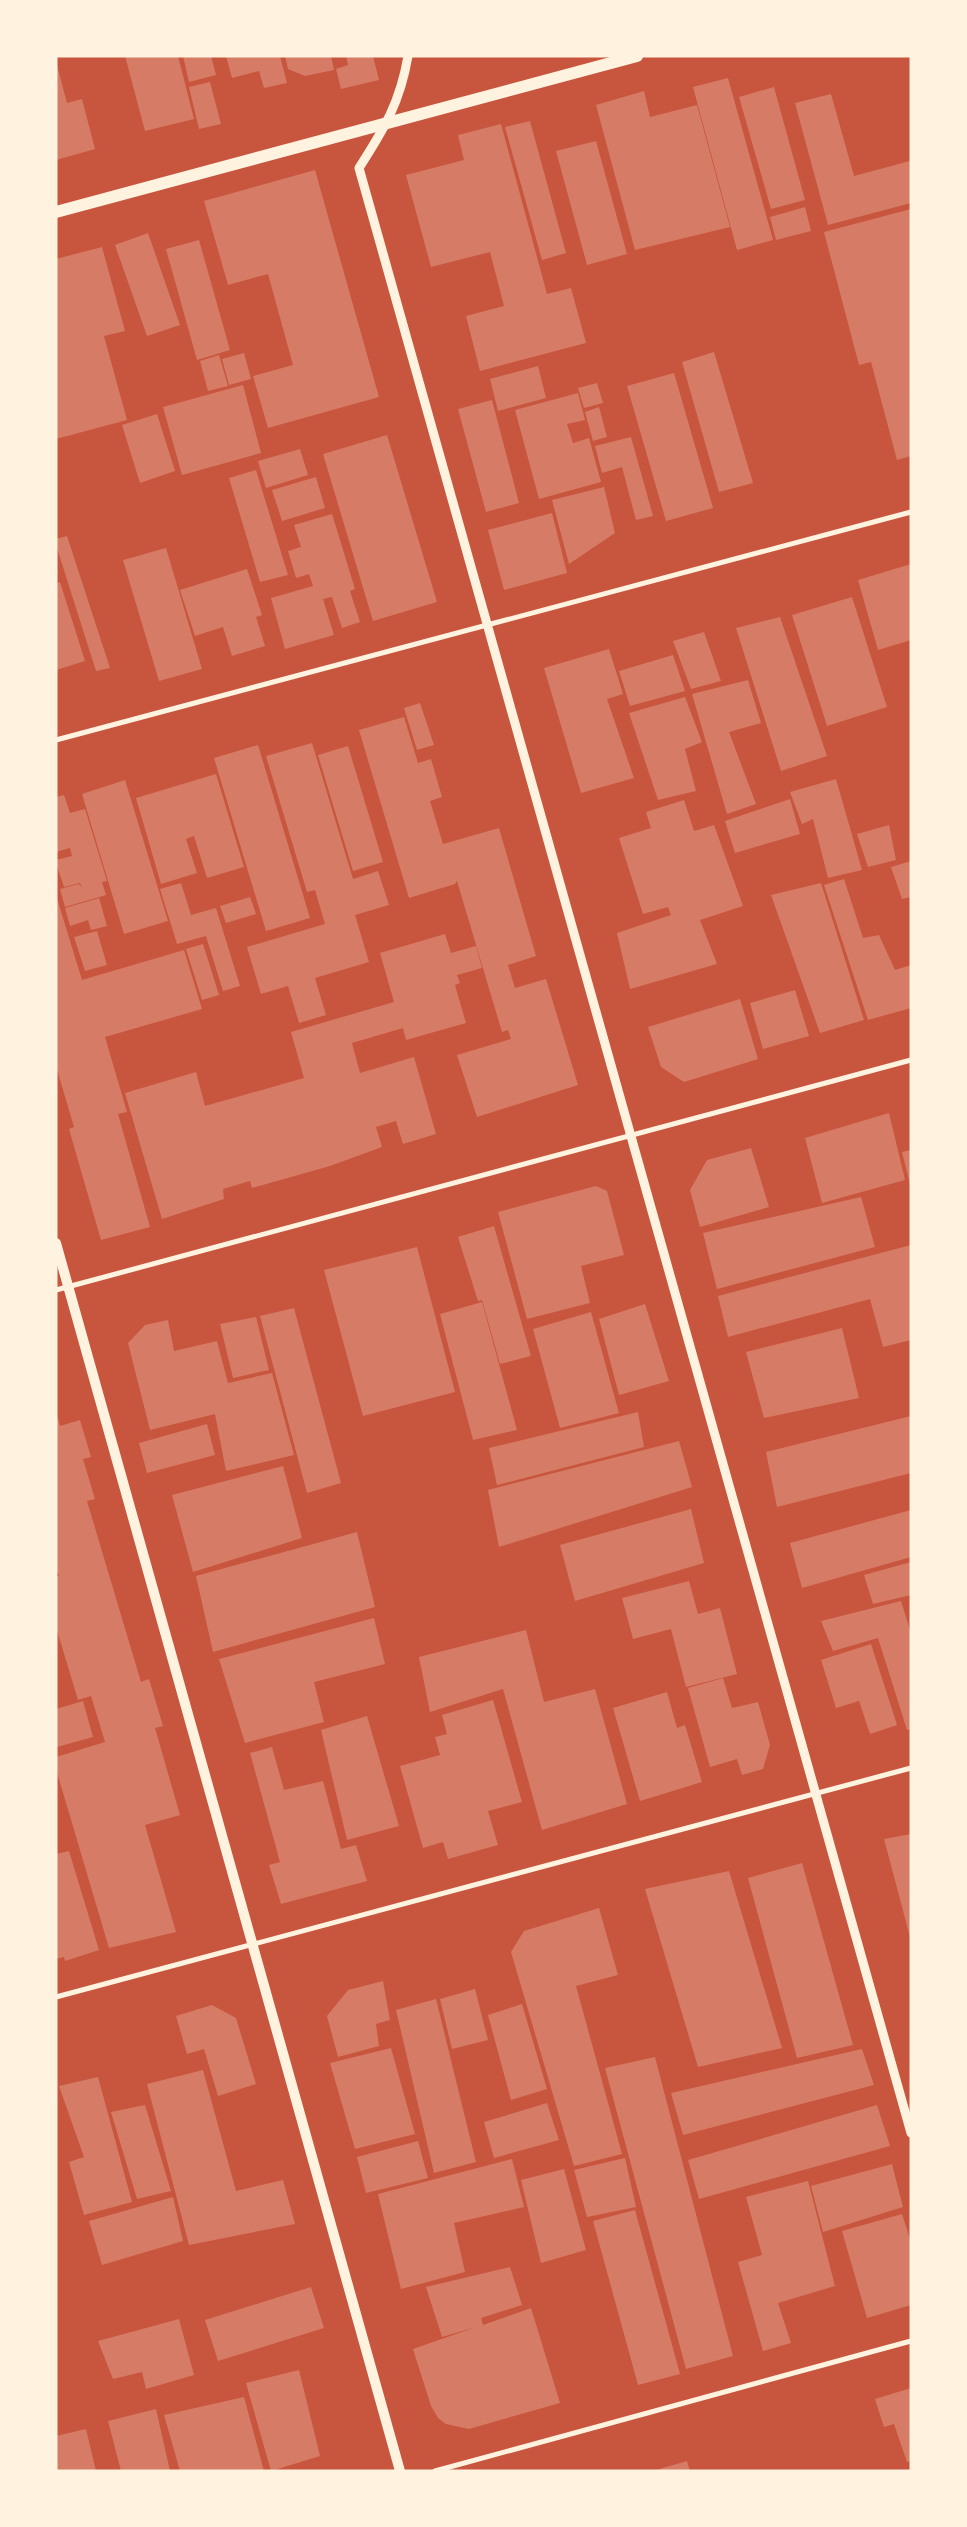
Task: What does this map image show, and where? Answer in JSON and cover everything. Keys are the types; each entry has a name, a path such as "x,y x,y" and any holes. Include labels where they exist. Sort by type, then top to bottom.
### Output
{"main road":[{"path":"56,212 637,56"},
{"path":"56,1243 400,2471"}],"street":[{"path":"408,56 404,82 388,123 359,168 911,2133"},
{"path":"56,740 911,512"},
{"path":"56,1290 911,1060"},
{"path":"56,1997 911,1768"},
{"path":"435,2471 911,2341"}],"building":[{"path":"125,56 178,56 194,119 145,131"},
{"path":"183,56 211,56 216,75 189,82"},
{"path":"226,56 280,56 287,83 264,88 259,71 232,78"},
{"path":"285,56 331,56 334,70 305,76 288,69"},
{"path":"346,56 373,56 379,80 341,89 336,69 348,65"},
{"path":"57,65 67,103 82,99 95,149 56,160"},
{"path":"728,78 773,240 737,250 693,87"},
{"path":"210,82 221,124 199,129 189,87"},
{"path":"774,87 805,200 771,209 739,97"},
{"path":"644,91 650,117 697,105 730,227 635,250 596,105"},
{"path":"831,94 854,176 910,161 911,203 828,225 795,103"},
{"path":"530,121 566,253 542,260 505,127"},
{"path":"501,124 547,294 571,288 586,343 480,371 466,316 504,306 490,252 431,267 406,175 464,160 458,135"},
{"path":"596,141 627,254 587,265 556,151"},
{"path":"315,170 379,397 268,428 253,376 293,365 268,274 228,285 204,201"},
{"path":"805,207 811,231 776,240 770,217"},
{"path":"911,209 911,456 897,460 871,362 859,365 824,232"},
{"path":"148,233 180,325 147,336 115,245"},
{"path":"199,240 230,350 197,360 166,249"},
{"path":"102,247 125,331 104,336 127,420 56,439 56,259"},
{"path":"714,352 753,483 719,492 682,362"},
{"path":"244,353 251,379 229,385 222,359"},
{"path":"219,355 228,386 208,391 200,361"},
{"path":"538,366 546,398 498,411 490,379"},
{"path":"674,373 713,508 666,521 627,386"},
{"path":"597,383 603,403 584,408 578,388"},
{"path":"243,385 261,453 182,475 163,407"},
{"path":"578,393 585,420 567,424 573,443 589,438 601,482 539,499 515,410"},
{"path":"492,400 519,503 486,512 458,409"},
{"path":"599,407 607,437 593,441 585,412"},
{"path":"157,414 175,471 140,483 122,425"},
{"path":"387,435 437,602 373,621 323,454"},
{"path":"631,437 653,516 636,520 622,467 602,473 595,446"},
{"path":"300,449 308,475 266,488 258,461"},
{"path":"256,470 288,575 260,582 229,478"},
{"path":"316,477 325,508 282,521 272,490"},
{"path":"604,487 615,533 569,564 552,500"},
{"path":"552,513 567,573 504,590 488,530"},
{"path":"332,514 355,589 350,591 360,622 342,628 332,597 323,599 334,635 285,649 271,598 313,586 309,574 296,578 288,551 301,547 294,525"},
{"path":"67,536 110,668 96,671 56,545 56,539"},
{"path":"166,548 202,669 159,681 123,560"},
{"path":"911,564 911,640 878,650 858,580"},
{"path":"247,569 262,615 256,617 265,646 232,656 223,627 195,636 180,590"},
{"path":"60,582 85,661 56,670 56,584"},
{"path":"852,597 887,707 827,726 792,615"},
{"path":"780,617 827,756 781,771 736,628"},
{"path":"704,632 721,681 691,689 673,641"},
{"path":"609,649 623,694 607,699 634,778 581,793 544,668"},
{"path":"673,655 685,691 630,706 619,671"},
{"path":"748,680 761,723 729,732 756,804 727,814 692,694"},
{"path":"685,697 702,742 685,749 696,791 658,800 629,713"},
{"path":"420,703 434,745 417,750 404,708"},
{"path":"404,717 418,763 431,759 442,797 430,801 443,844 499,828 536,956 508,965 515,988 546,979 578,1085 477,1117 457,1055 511,1039 508,1030 502,1032 457,881 455,884 409,898 359,730"},
{"path":"312,743 353,879 378,871 389,905 355,915 369,962 315,978 326,1015 299,1023 288,986 261,994 247,947 325,924 315,890 307,892 266,756"},
{"path":"258,745 310,918 266,931 214,758"},
{"path":"348,746 383,862 353,871 318,755"},
{"path":"216,774 244,867 207,878 194,836 186,839 197,873 161,884 136,798"},
{"path":"836,779 862,870 828,878 813,819 802,824 790,792"},
{"path":"125,780 168,921 124,934 82,794"},
{"path":"64,795 70,813 85,809 107,881 102,882 106,895 65,907 60,889 79,884 82,888 80,883 64,887 56,863 56,860 72,856 70,848 56,852 56,797"},
{"path":"790,799 800,834 735,853 725,821"},
{"path":"684,800 694,831 714,825 743,906 700,920 717,964 630,989 617,933 671,915 668,907 643,914 619,838 651,828 646,812"},
{"path":"889,825 896,860 868,867 857,834"},
{"path":"911,861 911,897 902,899 891,867"},
{"path":"844,879 863,938 879,935 895,970 911,965 911,1008 868,1020 824,885"},
{"path":"181,883 191,915 216,908 240,986 223,991 206,936 177,944 160,889"},
{"path":"821,883 864,1020 820,1033 771,895"},
{"path":"56,895 82,980 184,950 202,1009 105,1037 127,1112 118,1114 150,1227 101,1240 69,1129 74,1127 56,1066"},
{"path":"250,897 256,914 226,923 220,906"},
{"path":"99,898 107,926 91,930 88,920 70,926 65,908"},
{"path":"97,931 107,965 85,971 74,937"},
{"path":"445,934 451,953 476,946 482,968 457,975 460,983 455,985 466,1023 406,1040 403,1028 352,1043 360,1073 414,1057 436,1134 403,1144 396,1121 376,1127 382,1147 330,1166 252,1188 250,1181 223,1189 224,1199 162,1219 125,1093 196,1072 205,1106 304,1078 291,1032 394,1002 380,953"},
{"path":"203,944 219,995 202,1000 186,949"},
{"path":"795,990 809,1036 763,1049 750,1003"},
{"path":"740,999 758,1059 684,1082 661,1067 648,1027"},
{"path":"889,1113 905,1180 822,1203 805,1138"},
{"path":"751,1148 769,1207 700,1227 690,1190 707,1160"},
{"path":"911,1150 911,1184 910,1184 902,1152"},
{"path":"596,1186 607,1191 624,1255 581,1266 590,1303 527,1319 498,1212"},
{"path":"861,1197 875,1247 717,1289 703,1233"},
{"path":"494,1226 531,1356 500,1364 482,1300 478,1301 458,1237"},
{"path":"911,1245 911,1340 883,1347 870,1299 728,1337 718,1296"},
{"path":"417,1247 455,1392 363,1416 324,1270"},
{"path":"482,1302 517,1430 473,1440 440,1314"},
{"path":"645,1304 669,1381 619,1395 599,1319"},
{"path":"294,1308 341,1483 307,1493 260,1316"},
{"path":"591,1312 619,1413 560,1428 533,1329"},
{"path":"256,1317 269,1370 233,1378 220,1324"},
{"path":"168,1320 174,1351 217,1341 228,1383 272,1373 294,1455 226,1471 215,1414 150,1430 128,1343 145,1325"},
{"path":"842,1328 859,1398 764,1418 746,1352"},
{"path":"638,1412 644,1447 497,1485 489,1448"},
{"path":"57,1415 60,1426 80,1420 91,1457 83,1459 95,1499 87,1501 141,1682 149,1679 163,1726 155,1728 180,1815 145,1825 176,1932 109,1948 56,1769 56,1757 105,1742 91,1696 78,1700 56,1627 56,1577 59,1576 56,1568"},
{"path":"911,1416 911,1473 777,1507 766,1452"},
{"path":"207,1424 215,1455 147,1473 139,1443"},
{"path":"679,1441 692,1487 499,1547 488,1490"},
{"path":"283,1466 302,1538 193,1572 172,1495"},
{"path":"691,1509 704,1563 575,1601 560,1545"},
{"path":"911,1510 911,1557 802,1588 790,1543"},
{"path":"357,1532 375,1607 213,1652 196,1576"},
{"path":"911,1562 911,1595 873,1604 864,1575"},
{"path":"689,1581 698,1614 720,1608 737,1674 686,1687 671,1629 633,1639 622,1598"},
{"path":"901,1601 911,1633 911,1729 907,1730 878,1638 833,1651 821,1621"},
{"path":"374,1618 385,1664 314,1682 324,1722 245,1743 219,1659"},
{"path":"526,1630 544,1702 595,1689 627,1804 542,1830 503,1689 430,1712 419,1657"},
{"path":"871,1644 897,1725 870,1734 859,1701 836,1708 821,1660"},
{"path":"723,1678 732,1708 758,1702 770,1745 763,1769 742,1775 737,1759 710,1767 688,1688"},
{"path":"667,1692 677,1728 685,1725 702,1782 640,1801 613,1708"},
{"path":"493,1700 522,1802 488,1811 498,1845 448,1859 443,1842 423,1848 400,1766 440,1755 435,1737 447,1734 442,1715"},
{"path":"83,1701 93,1737 57,1747 56,1709"},
{"path":"367,1716 399,1826 347,1840 321,1730"},
{"path":"272,1747 284,1790 323,1781 341,1849 356,1845 367,1881 281,1904 269,1865 280,1862 250,1753"},
{"path":"911,1834 911,1937 910,1937 884,1839"},
{"path":"69,1851 99,1950 65,1961 64,1957 56,1959 56,1854"},
{"path":"802,1863 853,2045 797,2058 748,1878"},
{"path":"729,1871 782,2048 698,2067 645,1889"},
{"path":"599,1908 618,1975 576,1986 622,2154 574,2166 511,1952 524,1931"},
{"path":"383,1981 390,2020 376,2024 379,2046 338,2057 327,2016 348,1990"},
{"path":"475,1989 488,2040 452,2049 440,1999"},
{"path":"436,1999 476,2162 434,2173 396,2010"},
{"path":"522,2004 547,2089 511,2100 488,2015"},
{"path":"212,2005 236,2018 256,2084 218,2096 204,2049 187,2054 176,2016"},
{"path":"391,2048 415,2134 355,2149 330,2063"},
{"path":"862,2049 874,2085 683,2135 671,2093"},
{"path":"655,2057 733,2356 686,2369 605,2068"},
{"path":"203,2070 236,2191 283,2180 295,2224 189,2245 147,2084"},
{"path":"98,2077 132,2202 84,2215 69,2162 84,2157 59,2086"},
{"path":"547,2103 559,2140 494,2158 484,2122"},
{"path":"145,2105 171,2191 137,2199 111,2112"},
{"path":"877,2105 890,2146 699,2199 688,2160"},
{"path":"418,2141 428,2178 366,2193 357,2157"},
{"path":"625,2158 636,2207 587,2217 574,2170"},
{"path":"512,2159 524,2207 454,2223 465,2272 401,2289 378,2194"},
{"path":"892,2164 903,2207 823,2232 811,2186"},
{"path":"564,2169 586,2250 541,2263 521,2180"},
{"path":"808,2181 835,2286 778,2303 791,2343 763,2351 738,2262 762,2255 746,2197"},
{"path":"173,2197 183,2241 102,2265 89,2221"},
{"path":"635,2210 680,2374 638,2385 593,2221"},
{"path":"902,2214 911,2242 911,2305 867,2318 842,2231"},
{"path":"510,2267 522,2305 481,2318 483,2325 531,2308 560,2403 469,2429 446,2424 438,2418 431,2406 413,2349 476,2327 442,2337 426,2287"},
{"path":"311,2287 324,2328 218,2361 205,2320"},
{"path":"179,2319 194,2375 146,2389 142,2372 113,2379 98,2341"},
{"path":"299,2370 320,2456 271,2471 246,2383"},
{"path":"911,2388 911,2461 907,2462 894,2424 884,2427 875,2399"},
{"path":"244,2397 264,2471 180,2471 164,2415"},
{"path":"156,2409 170,2471 121,2471 108,2421"},
{"path":"86,2429 96,2471 56,2471 56,2436"},
{"path":"687,2461 690,2471 656,2471 656,2470"}]}
